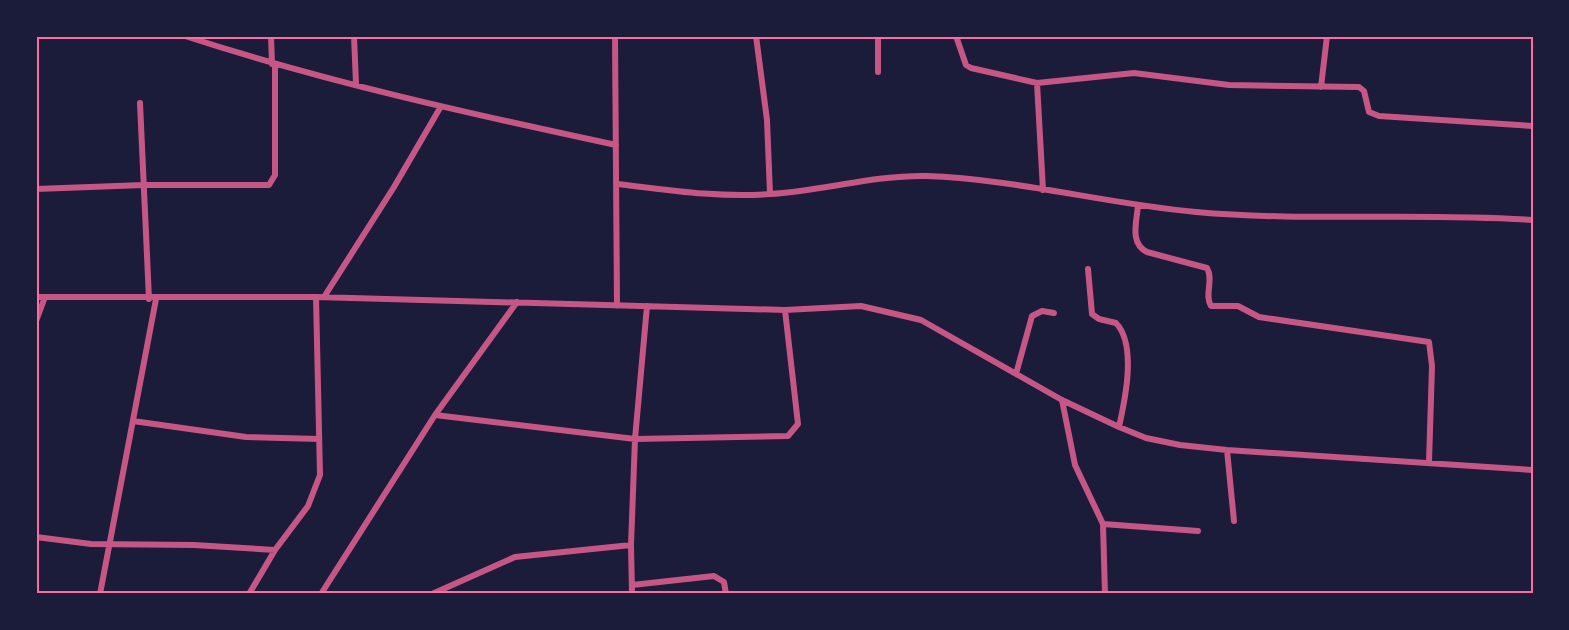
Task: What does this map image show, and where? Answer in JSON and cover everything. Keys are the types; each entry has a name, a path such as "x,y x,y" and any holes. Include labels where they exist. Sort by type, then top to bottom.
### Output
{"street":[{"path":"185,36 273,64 356,84 440,108 616,145"},
{"path":"36,189 143,185 265,186 272,183 275,175 271,36"},
{"path":"354,36 356,84"},
{"path":"615,36 618,184 617,306"},
{"path":"756,36 767,120 770,194"},
{"path":"878,36 878,72"},
{"path":"956,36 966,65 971,68 1037,83 1134,73 1229,85 1362,88 1369,112 1378,116 1533,126"},
{"path":"1321,87 1327,36"},
{"path":"1037,83 1043,190"},
{"path":"100,594 133,421 152,299 143,185 140,102"},
{"path":"324,297 394,187 440,108"},
{"path":"618,184 693,193 770,194 885,178 922,176 986,181 1196,212 1271,216 1413,216 1533,220"},
{"path":"1138,205 1135,240 1147,252 1207,268 1210,275 1208,301 1211,306 1234,305 1259,317 1429,342 1432,366 1429,462"},
{"path":"1088,269 1092,314 1099,319 1116,323 1124,334 1127,380 1119,427"},
{"path":"36,297 152,299 324,297 785,310 861,306 921,320 1062,400 1146,438 1180,446 1227,450 1533,470"},
{"path":"36,321 45,297"},
{"path":"249,594 275,550 308,506 316,488 321,464 316,297"},
{"path":"321,594 435,415 518,302"},
{"path":"632,594 631,545 635,439 647,306"},
{"path":"435,415 635,439 788,436 798,424 785,310"},
{"path":"1016,374 1032,316 1042,311 1054,313"},
{"path":"1062,400 1075,465 1102,524 1105,594"},
{"path":"133,421 246,436 319,439"},
{"path":"1227,450 1234,520"},
{"path":"1102,524 1198,531"},
{"path":"36,537 109,544 194,545 275,550"},
{"path":"432,594 515,557 631,545"},
{"path":"633,585 714,576 724,582 726,594"}]}
